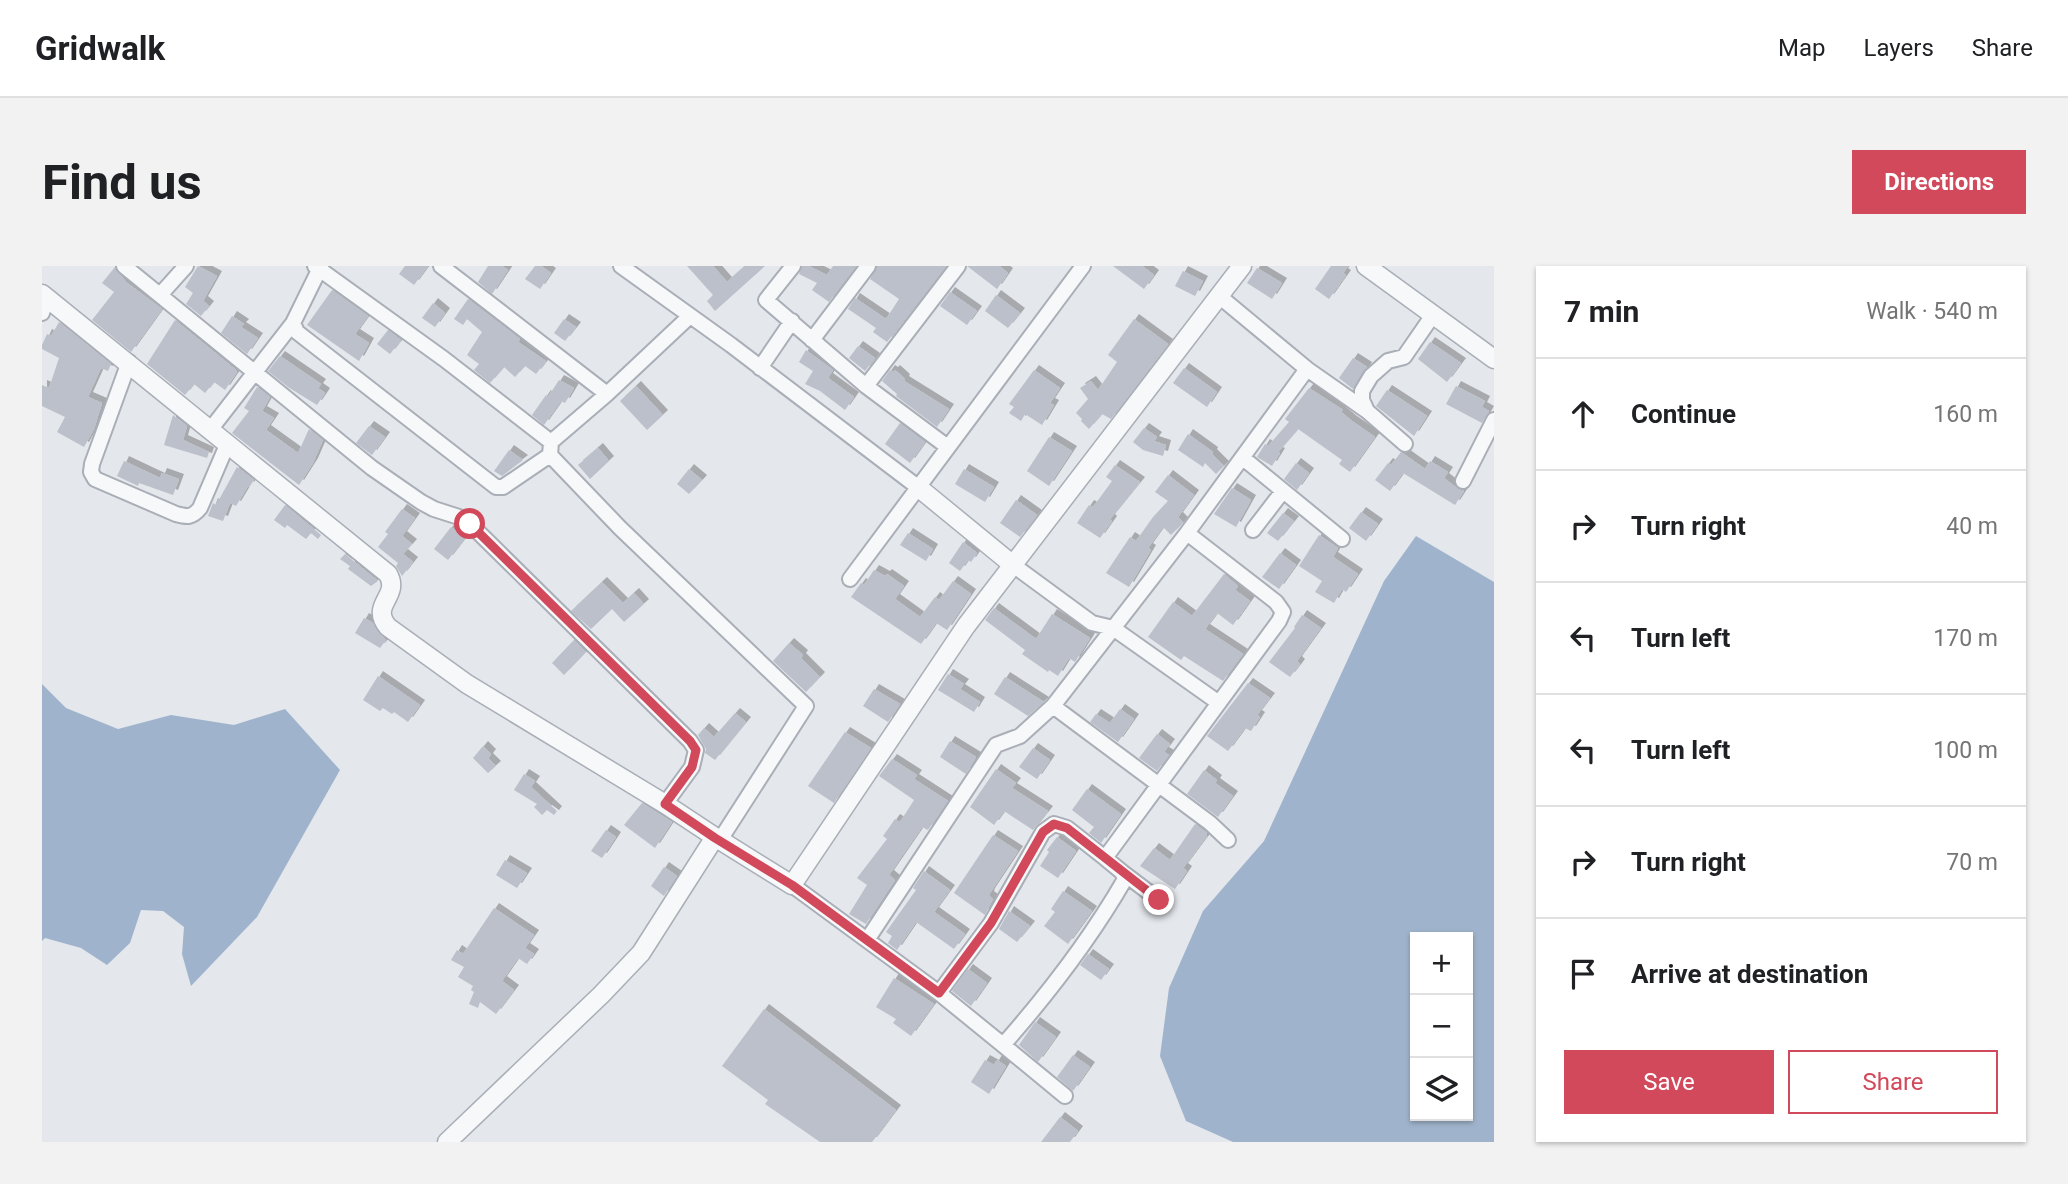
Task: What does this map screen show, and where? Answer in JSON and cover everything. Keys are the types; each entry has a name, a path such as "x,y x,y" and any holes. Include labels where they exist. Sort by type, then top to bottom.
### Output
{"street":[{"path":"124,266 372,468 421,502 470,524 690,741 696,750 692,767 665,804"},
{"path":"160,295 186,266"},
{"path":"441,266 607,394"},
{"path":"621,266 919,488 1013,565 1093,623 1114,628 1219,703"},
{"path":"793,266 766,300 866,386 945,446"},
{"path":"812,340 868,266"},
{"path":"866,386 958,266"},
{"path":"850,579 1083,266"},
{"path":"792,885 966,626 1242,266"},
{"path":"1366,266 1494,359"},
{"path":"210,430 293,323 319,267 444,359 551,449 620,528 806,706 641,953 601,995 447,1142"},
{"path":"1219,296 1307,369 1367,411 1405,444"},
{"path":"44,302 129,362 227,445 388,573 392,589 380,610 388,627 467,684 792,885 939,993 1065,1096"},
{"path":"1367,411 1362,400 1362,391 1371,376 1388,361 1404,357 1433,315"},
{"path":"293,323 297,332 496,487 503,487 551,449 690,316"},
{"path":"760,368 792,321"},
{"path":"129,362 92,464 91,472 95,479 187,517 200,509 227,445"},
{"path":"867,940 996,745 1020,737 1053,706 1187,533 1307,369"},
{"path":"1463,481 1494,420"},
{"path":"1243,458 1342,539"},
{"path":"1253,530 1283,491"},
{"path":"1105,858 1279,621 1283,611 1187,533"},
{"path":"1053,706 1210,823 1228,841"},
{"path":"939,993 991,923 1043,832 1054,824 1067,828 1159,900"},
{"path":"1003,1045 1028,1017 1085,940 1125,879 1122,872"}],"water":[{"path":"1416,536 1494,582 1494,1142 1233,1142 1186,1121 1160,1056 1169,988 1203,911 1264,841 1384,581"},
{"path":"42,684 66,708 118,729 171,715 234,725 285,709 340,770 257,917 191,986 182,954 184,927 163,911 141,910 130,943 107,965 81,948 45,938 42,941"}],"building":[{"path":"198,266 217,276 203,301 209,306 201,316 186,304 193,293 185,287"},
{"path":"405,266 428,266 414,285 399,274"},
{"path":"488,266 502,266 508,270 492,294 478,282"},
{"path":"535,266 541,266 551,273 540,289 525,279"},
{"path":"687,266 713,266 727,282 745,266 765,266 715,311 707,301 713,295"},
{"path":"802,266 809,266 827,275 833,266 856,266 829,302 812,290 817,283 799,274"},
{"path":"877,266 946,266 887,342 873,332 876,328 848,309 855,298 886,319 899,299 870,279"},
{"path":"967,266 999,266 1008,273 997,289"},
{"path":"1113,266 1142,266 1154,275 1144,289"},
{"path":"1331,266 1348,266 1343,273 1346,275 1329,299 1315,289"},
{"path":"115,267 126,282 162,309 131,352 92,320 114,292 102,283"},
{"path":"1257,268 1282,283 1272,299 1247,283"},
{"path":"1183,271 1203,281 1195,296 1175,286"},
{"path":"332,290 368,316 355,334 369,343 359,361 307,325"},
{"path":"950,292 977,311 967,325 940,306"},
{"path":"996,295 1020,313 1008,328 985,311"},
{"path":"468,299 520,339 518,342 546,361 536,374 525,366 515,377 504,367 490,383 474,370 479,364 467,355 482,332 467,319 463,325 454,319"},
{"path":"433,303 445,313 435,327 422,318"},
{"path":"232,316 244,324 241,327 258,338 247,354 221,333"},
{"path":"564,319 576,327 565,341 554,333"},
{"path":"1134,319 1168,344 1111,419 1102,414 1089,429 1076,413 1088,399 1080,388 1091,381 1098,390 1117,362 1108,355"},
{"path":"175,320 236,370 225,390 214,382 205,393 194,384 185,395 147,364"},
{"path":"59,322 111,364 108,371 101,368 88,397 102,403 94,429 84,447 57,432 65,417 42,406 42,385 49,388 59,358 42,349 42,345 47,334 51,336"},
{"path":"388,330 401,340 390,354 377,344"},
{"path":"1430,342 1461,363 1447,382 1418,359"},
{"path":"858,346 875,358 865,371 849,358"},
{"path":"806,350 833,370 828,378 854,397 845,410 820,391 805,384 813,371 799,362"},
{"path":"280,356 321,384 318,388 325,393 317,405 268,371"},
{"path":"1353,358 1367,367 1353,389 1339,378"},
{"path":"1184,368 1217,392 1207,407 1173,383"},
{"path":"890,370 895,370 904,381 949,409 937,427 896,396 882,381"},
{"path":"1034,370 1060,388 1050,403 1054,405 1042,425 1025,414 1021,421 1009,413 1014,407 1009,404"},
{"path":"559,380 574,388 565,403 561,401 544,425 532,415"},
{"path":"636,386 663,415 647,430 620,401"},
{"path":"1456,386 1485,401 1482,407 1489,411 1482,423 1446,404"},
{"path":"257,387 270,397 262,411 274,418 266,430 298,453 309,429 323,440 299,485 232,433 249,411 244,408"},
{"path":"1309,388 1343,410 1341,412 1375,437 1350,472 1339,464 1342,460 1298,429 1278,452 1280,453 1272,466 1257,457 1265,444 1268,446 1289,422 1285,419"},
{"path":"1387,390 1427,416 1414,436 1376,406"},
{"path":"173,415 187,426 183,440 209,452 207,458 164,445"},
{"path":"900,423 925,442 910,463 885,444"},
{"path":"369,426 385,437 372,455 356,443"},
{"path":"1144,428 1157,437 1154,441 1166,445 1163,456 1143,450 1133,442"},
{"path":"1188,434 1213,452 1224,466 1216,474 1205,463 1203,467 1178,450"},
{"path":"1049,437 1072,451 1049,486 1027,471"},
{"path":"598,448 609,461 590,479 578,465"},
{"path":"509,450 523,460 502,476 494,471"},
{"path":"1401,452 1425,469 1430,461 1448,472 1444,478 1464,491 1455,505 1403,473 1390,491 1375,480"},
{"path":"124,461 160,478 162,473 179,479 173,495 139,483 138,486 117,476"},
{"path":"1296,463 1309,473 1297,490 1284,479"},
{"path":"1115,465 1140,482 1110,519 1112,521 1100,538 1077,523 1089,505 1093,507 1112,481 1106,477"},
{"path":"237,467 254,480 236,506 230,503 223,521 208,516 213,503 216,505"},
{"path":"689,469 702,480 689,494 677,484"},
{"path":"964,469 994,487 985,502 955,484"},
{"path":"1168,475 1194,495 1178,517 1183,522 1179,527 1171,535 1163,527 1148,548 1151,550 1129,587 1106,573 1130,537 1136,541 1168,501 1155,492"},
{"path":"1232,488 1251,500 1236,527 1214,514"},
{"path":"1016,500 1037,515 1020,537 1000,523"},
{"path":"285,505 321,535 318,539 311,533 306,539 287,525 285,528 274,520"},
{"path":"402,509 415,518 402,536 412,544 403,554 413,562 402,576 396,566 398,563 378,547"},
{"path":"1361,512 1378,524 1366,541 1349,528"},
{"path":"1283,513 1294,521 1278,541 1267,533"},
{"path":"451,527 465,538 448,560 434,549"},
{"path":"908,533 933,549 926,561 900,545"},
{"path":"1319,535 1338,548 1333,557 1358,574 1346,592 1342,589 1334,603 1315,592 1322,581 1299,566"},
{"path":"963,542 977,553 960,571 949,563"},
{"path":"1280,553 1296,565 1279,589 1262,577"},
{"path":"345,554 378,581 371,586 348,569 350,566 340,559"},
{"path":"874,570 885,576 887,574 904,586 895,599 920,617 935,597 939,600 953,581 971,594 947,630 936,623 921,644 851,597 861,583 864,585"},
{"path":"1224,574 1238,586 1235,590 1250,601 1233,625 1217,613 1205,629 1243,654 1223,681 1184,656 1181,660 1148,637 1173,602 1192,616"},
{"path":"602,582 623,603 634,593 644,604 624,622 612,609 591,629 571,611"},
{"path":"994,608 1036,639 1052,614 1090,638 1075,662 1069,658 1058,676 1022,654 1025,650 985,620"},
{"path":"1302,615 1321,628 1297,661 1300,664 1290,677 1269,662"},
{"path":"364,618 373,623 386,640 380,648 355,633"},
{"path":"574,640 586,652 564,675 552,663"},
{"path":"789,643 803,655 801,658 820,677 806,692 773,661"},
{"path":"948,674 964,684 960,689 980,702 974,712 938,690"},
{"path":"378,676 420,705 408,722 394,712 392,714 383,708 380,711 363,700"},
{"path":"1005,677 1044,702 1028,716 994,694"},
{"path":"1248,683 1270,698 1257,715 1260,717 1251,731 1245,728 1228,751 1207,736"},
{"path":"874,689 900,704 888,722 863,706"},
{"path":"1120,709 1134,719 1118,742 1090,722 1096,714 1110,723"},
{"path":"735,713 746,722 715,760 705,753 706,749 698,735 704,728 714,737"},
{"path":"845,732 871,748 834,803 808,786"},
{"path":"1157,734 1170,744 1164,752 1169,755 1157,771 1139,758"},
{"path":"950,741 976,757 966,774 940,757"},
{"path":"483,746 491,754 488,758 496,766 488,773 473,758"},
{"path":"1033,748 1050,760 1037,779 1019,767"},
{"path":"892,759 917,775 914,779 948,801 928,830 922,827 889,875 895,880 866,924 849,914 867,885 857,878 887,839 883,836 895,819 900,822 914,800 879,776"},
{"path":"996,769 1016,783 1012,788 1048,811 1033,830 1004,811 994,825 970,807"},
{"path":"1204,770 1217,780 1215,783 1233,796 1218,817 1187,794"},
{"path":"524,774 535,781 531,787 557,811 554,815 547,810 542,815 534,807 537,804 514,790"},
{"path":"1087,789 1121,814 1101,843 1089,833 1094,827 1072,810"},
{"path":"642,803 672,822 655,848 624,825"},
{"path":"1195,824 1207,833 1207,836 1183,868 1187,871 1175,889 1140,866 1154,848 1170,860"},
{"path":"606,830 616,837 602,858 591,851"},
{"path":"993,835 1018,851 990,893 989,896 993,899 985,915 954,893"},
{"path":"1057,837 1076,851 1058,878 1040,866"},
{"path":"505,860 527,873 517,888 496,875"},
{"path":"664,867 677,876 664,896 651,886"},
{"path":"924,871 950,890 934,912 965,934 954,949 916,922 897,950 888,943 892,936 886,932 916,890 913,888"},
{"path":"1063,891 1092,911 1068,944 1044,926 1055,912 1051,909"},
{"path":"494,908 534,935 525,948 534,954 527,964 518,958 502,981 514,990 496,1014 480,1002 478,1008 469,1004 474,992 471,990 473,986 458,977 464,967 451,960 457,950 463,954"},
{"path":"1009,911 1030,926 1017,942 999,929"},
{"path":"1088,954 1109,969 1101,980 1080,965"},
{"path":"968,969 987,983 971,1006 952,991"},
{"path":"894,978 934,1004 911,1036 893,1023 896,1019 876,1007"},
{"path":"764,1009 896,1110 872,1142 820,1142 765,1104 768,1100 722,1066"},
{"path":"1035,1022 1056,1037 1038,1062 1019,1045"},
{"path":"1073,1055 1090,1067 1073,1091 1057,1077"},
{"path":"985,1060 994,1065 997,1060 1006,1066 989,1094 971,1082"},
{"path":"1060,1117 1078,1131 1070,1142 1041,1142"}],"route":[{"path":"470,524 690,741 696,750 696,757 692,767 665,804 792,885 939,993 991,923 1043,832 1054,824 1067,828 1159,900"}]}
